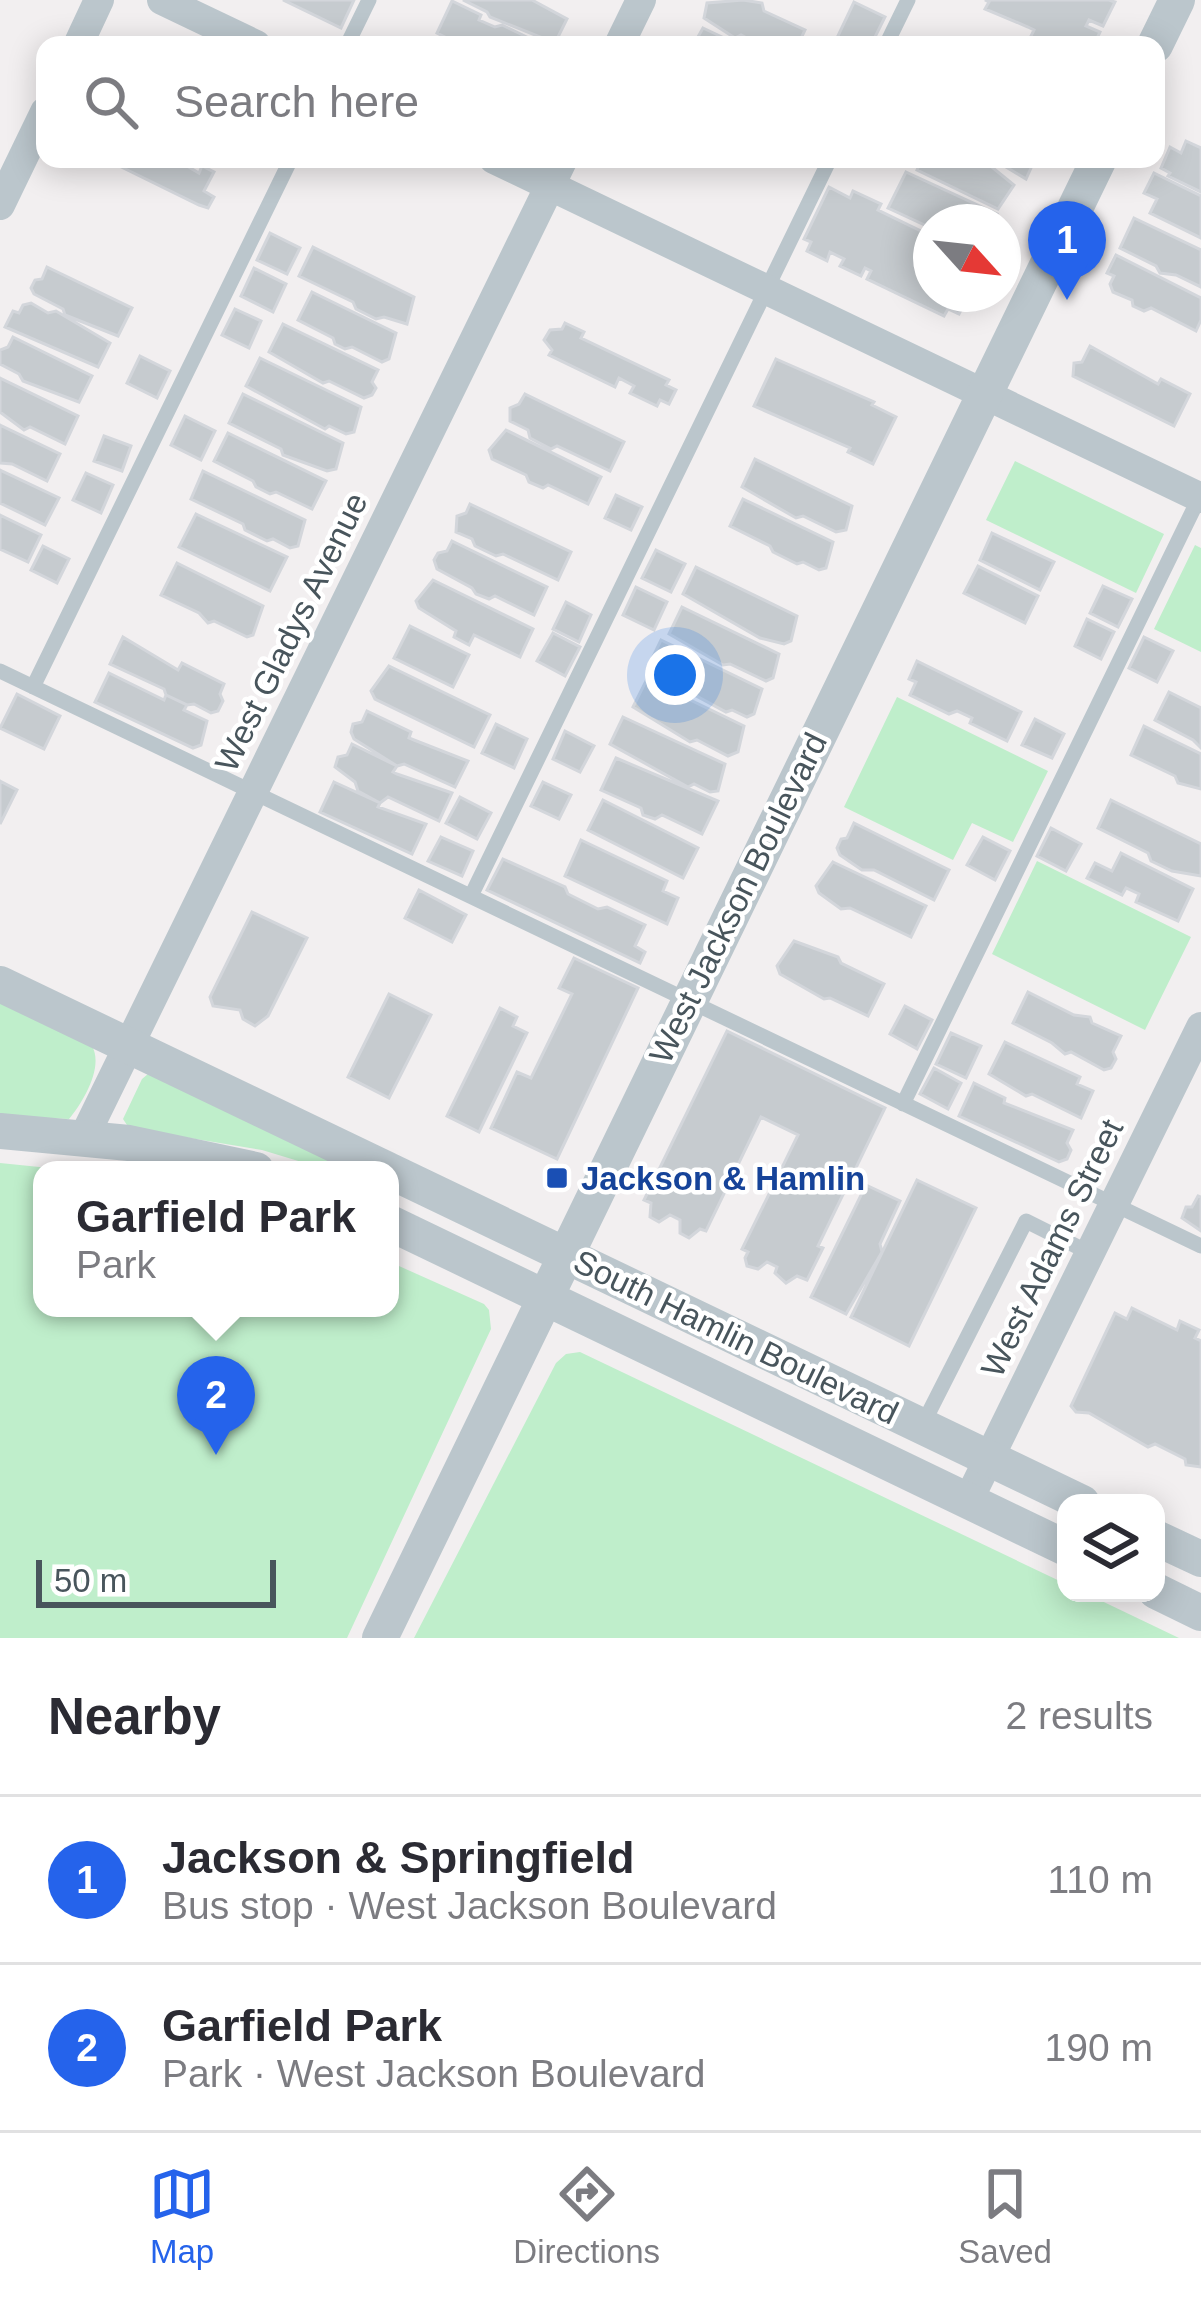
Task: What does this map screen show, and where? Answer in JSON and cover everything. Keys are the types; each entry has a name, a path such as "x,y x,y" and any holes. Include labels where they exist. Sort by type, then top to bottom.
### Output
{"street":[{"path":"82,36 100,0"},
{"path":"161,0 237,36"},
{"path":"623,36 640,0"},
{"path":"1159,36 1177,0"},
{"path":"0,205 36,131"},
{"name":"West Jackson Boulevard","path":"380,1638 1095,168"},
{"path":"556,172 766,290 1200,496"},
{"name":"West Gladys Avenue","path":"84,1137 556,172"},
{"name":"South Hamlin Boulevard","path":"0,984 370,1161"},
{"name":"West Adams Street","path":"968,1501 1201,1028"},
{"path":"0,1131 84,1137 218,1161"},
{"name":"South Hamlin Boulevard","path":"399,1175 1063,1494"},
{"name":"South Hamlin Boulevard","path":"399,1227 1057,1544"},
{"path":"1165,1542 1201,1559"},
{"path":"1165,1595 1201,1613"}],"lane":[{"path":"351,36 369,0"},
{"path":"890,36 908,0"},
{"path":"33,686 287,168"},
{"path":"471,896 826,168"},
{"path":"903,1104 1200,496"},
{"path":"0,671 1201,1246"},
{"path":"922,1426 1026,1221 1090,1253"}],"green space":[{"path":"1015,461 1164,534 1136,593 986,520"},
{"path":"1195,545 1201,548 1201,652 1154,629"},
{"path":"897,697 1048,771 1013,842 972,823 953,860 844,807"},
{"path":"1037,861 1191,937 1145,1030 992,954"},
{"path":"0,1001 92,1046 94,1074 69,1119 0,1116"},
{"path":"148,1074 336,1161 298,1161 262,1150 129,1128 123,1119"},
{"path":"0,1163 33,1166 33,1317 399,1317 399,1266 489,1310 491,1329 347,1638 0,1638"},
{"path":"580,1352 1057,1580 1057,1602 1104,1602 1179,1638 414,1638 556,1363 566,1354"}],"building":[{"path":"283,0 354,0 341,28"},
{"path":"463,0 532,0 567,19 558,36 538,36"},
{"path":"985,0 1115,2 1103,26 1089,20 1086,26 1100,32 1098,36 1031,36 1034,30 985,9 989,2"},
{"path":"452,1 481,15 479,20 525,36 443,36 437,33"},
{"path":"854,2 885,17 876,36 838,36"},
{"path":"707,3 762,3 764,11 805,30 802,36 732,36 704,18"},
{"path":"1186,141 1201,148 1201,192 1161,168 1165,168 1170,147 1181,153"},
{"path":"123,168 190,168 199,173 206,168 214,172 204,191 214,197 208,208"},
{"path":"918,168 993,168 1014,185 1001,204 988,204"},
{"path":"1008,168 1031,168 1026,179"},
{"path":"906,172 975,204 913,204 913,220 888,208"},
{"path":"1154,173 1201,196 1201,238 1150,213 1157,199 1144,193"},
{"path":"829,187 850,198 853,191 881,204 878,210 913,227 913,301 867,279 871,271 865,268 861,276 840,266 844,259 830,252 827,261 807,251 811,242 804,239"},
{"path":"1134,218 1201,250 1201,287 1160,273 1156,266 1120,248"},
{"path":"270,233 300,248 287,274 257,260"},
{"path":"313,247 414,297 407,324 376,319 356,309 353,302 299,276"},
{"path":"1116,255 1201,298 1196,331 1151,308 1144,311 1133,306 1132,300 1113,292 1114,276 1107,273"},
{"path":"47,267 132,308 118,336 65,315 63,309 34,294 31,288"},
{"path":"254,268 286,284 273,312 241,296"},
{"path":"312,292 396,333 389,359 382,362 352,347 345,349 298,320"},
{"path":"31,303 48,313 56,311 110,343 98,367 5,327 13,311 19,313"},
{"path":"235,309 261,321 249,348 222,335"},
{"path":"565,323 584,332 581,338 669,380 666,385 676,390 669,404 660,400 657,406 630,393 634,386 619,378 615,387 549,355 552,350 544,340 550,330 562,329"},
{"path":"283,324 378,370 372,395 364,398 329,381 323,383 269,352"},
{"path":"13,337 92,376 79,402 23,381 0,364 0,350"},
{"path":"1090,346 1158,384 1161,379 1190,394 1174,426 1073,376 1074,363 1082,362"},
{"path":"140,356 170,371 157,398 127,383"},
{"path":"260,358 361,407 354,432 325,429 246,386"},
{"path":"776,359 874,402 872,405 896,417 873,464 848,452 850,448 754,406"},
{"path":"0,378 78,416 65,444 30,427 24,430 0,412"},
{"path":"243,394 343,443 336,469 327,471 283,455 281,449 229,423"},
{"path":"525,394 624,442 610,471 557,446 551,449 510,421 510,408"},
{"path":"185,416 215,431 201,460 171,445"},
{"path":"0,425 60,454 47,481 0,463"},
{"path":"506,430 601,477 588,504 548,485 543,488 529,482 526,475 492,459 489,450"},
{"path":"228,433 326,481 312,509 276,492 270,494 214,461"},
{"path":"104,436 131,446 122,471 94,461"},
{"path":"755,459 852,506 846,530 836,532 803,516 796,518 742,487"},
{"path":"0,470 59,498 45,525 0,503"},
{"path":"203,471 305,520 298,546 267,541 191,499"},
{"path":"86,473 113,485 101,513 73,500"},
{"path":"616,495 642,507 631,530 605,518"},
{"path":"743,499 833,542 826,568 797,564 730,526"},
{"path":"470,504 571,552 558,580 503,554 496,556 456,532 457,516 466,513"},
{"path":"196,514 287,557 270,591 179,547"},
{"path":"0,515 41,535 28,562 0,549"},
{"path":"992,533 1054,562 1040,590 980,560"},
{"path":"452,541 547,587 534,615 495,596 489,599 476,594 437,569 434,560"},
{"path":"43,546 69,559 57,583 31,570"},
{"path":"656,550 685,564 671,592 642,578"},
{"path":"177,563 263,606 253,635 208,623 199,613 161,595"},
{"path":"978,566 1038,596 1025,623 964,593"},
{"path":"696,567 797,616 791,641 784,644 760,638 683,594"},
{"path":"433,580 533,629 520,657 474,635 469,645 419,608 416,601"},
{"path":"1103,586 1132,599 1118,627 1090,613"},
{"path":"636,587 667,602 654,630 623,615"},
{"path":"566,602 591,615 579,642 553,629"},
{"path":"682,607 779,654 773,678 766,681 723,665 669,634"},
{"path":"1087,619 1114,632 1101,659 1075,646"},
{"path":"410,626 469,655 453,687 394,658"},
{"path":"553,633 580,647 565,676 537,661"},
{"path":"123,637 178,670 182,663 224,684 218,711 187,705 110,664"},
{"path":"1144,637 1173,651 1157,682 1129,668"},
{"path":"661,640 762,689 754,714 726,712 647,669"},
{"path":"917,661 1021,712 1007,741 970,723 972,718 957,711 949,714 910,695 916,682 909,679"},
{"path":"389,666 490,715 474,747 375,699 371,691"},
{"path":"109,673 164,700 166,695 187,705 184,710 207,721 201,745 193,748 95,702"},
{"path":"647,679 744,726 738,752 728,756 697,740 690,742 633,707"},
{"path":"1169,692 1201,708 1201,748 1155,720"},
{"path":"17,694 60,716 44,749 0,728"},
{"path":"367,711 411,732 409,738 468,761 455,787 404,764 397,766 354,739 353,724 362,722"},
{"path":"623,717 725,764 718,791 694,784 688,787 610,744"},
{"path":"1035,719 1064,734 1052,758 1022,745"},
{"path":"496,724 527,739 514,768 482,753"},
{"path":"1144,726 1201,754 1201,789 1178,783 1175,776 1131,755"},
{"path":"565,731 594,746 580,772 553,759"},
{"path":"352,744 397,766 393,772 397,774 452,793 439,821 388,797 380,803 358,791 355,782 335,767"},
{"path":"616,758 718,801 702,834 662,815 655,819 643,815 641,808 601,790"},
{"path":"0,781 17,790 0,824"},
{"path":"334,782 380,803 378,807 426,824 412,854 320,812"},
{"path":"543,782 571,795 559,819 531,806"},
{"path":"460,797 491,813 477,839 446,823"},
{"path":"603,800 698,848 683,878 588,830"},
{"path":"1111,800 1201,844 1201,876 1172,871 1098,828"},
{"path":"854,823 949,870 934,900 874,870 862,870 840,855 837,848"},
{"path":"1051,828 1081,844 1066,871 1037,856"},
{"path":"441,837 473,851 462,876 428,861"},
{"path":"983,837 1010,851 995,880 967,865"},
{"path":"581,840 667,881 663,891 678,898 667,924 565,876"},
{"path":"1121,853 1193,889 1178,921 1136,902 1139,894 1126,888 1122,895 1087,878 1095,863 1112,871"},
{"path":"503,859 565,887 568,894 598,909 607,907 645,925 635,946 645,952 640,963 487,890"},
{"path":"833,862 926,906 911,937 850,908 841,909 819,893 816,886"},
{"path":"419,890 466,915 452,942 405,918"},
{"path":"252,912 307,938 268,1016 255,1026 243,1019 240,1010 213,1006 210,997"},
{"path":"794,941 838,957 841,963 884,984 868,1016 824,999 780,974 777,966"},
{"path":"574,958 638,988 557,1159 491,1128 517,1072 531,1078 572,994 559,988"},
{"path":"1028,992 1074,1015 1090,1017 1092,1023 1121,1036 1111,1068 1104,1070 1071,1052 1065,1054 1013,1023"},
{"path":"389,994 431,1015 389,1098 348,1077"},
{"path":"905,1006 932,1020 917,1049 890,1034"},
{"path":"500,1008 517,1017 513,1026 527,1033 479,1132 447,1116"},
{"path":"727,1031 885,1108 818,1246 823,1248 807,1280 797,1276 786,1283 775,1273 777,1267 767,1262 758,1269 747,1266 748,1252 742,1249 798,1135 761,1117 706,1231 700,1229 689,1238 680,1233 680,1220 670,1215 659,1222 650,1217 651,1203 644,1200"},
{"path":"951,1033 981,1046 966,1078 936,1064"},
{"path":"1005,1042 1080,1077 1077,1084 1093,1091 1081,1118 1032,1094 1026,1096 989,1074"},
{"path":"934,1068 961,1083 948,1109 920,1094"},
{"path":"974,1083 1005,1098 1004,1103 1073,1130 1067,1159 1059,1162 959,1116"},
{"path":"917,1180 976,1208 909,1346 851,1317"},
{"path":"866,1185 900,1201 880,1244 882,1252 846,1314 811,1297"},
{"path":"1201,1197 1201,1231 1182,1218"},
{"path":"1132,1308 1177,1330 1180,1321 1199,1330 1195,1338 1201,1341 1201,1467 1186,1465 1185,1459 1155,1444 1148,1447 1071,1406 1115,1313 1127,1319"}],"place":[{"name":"Jackson & Springfield","path":"1067,300"},
{"name":"Jackson & Hamlin","path":"557,1178"},
{"name":"Garfield Park","path":"216,1455"}]}
